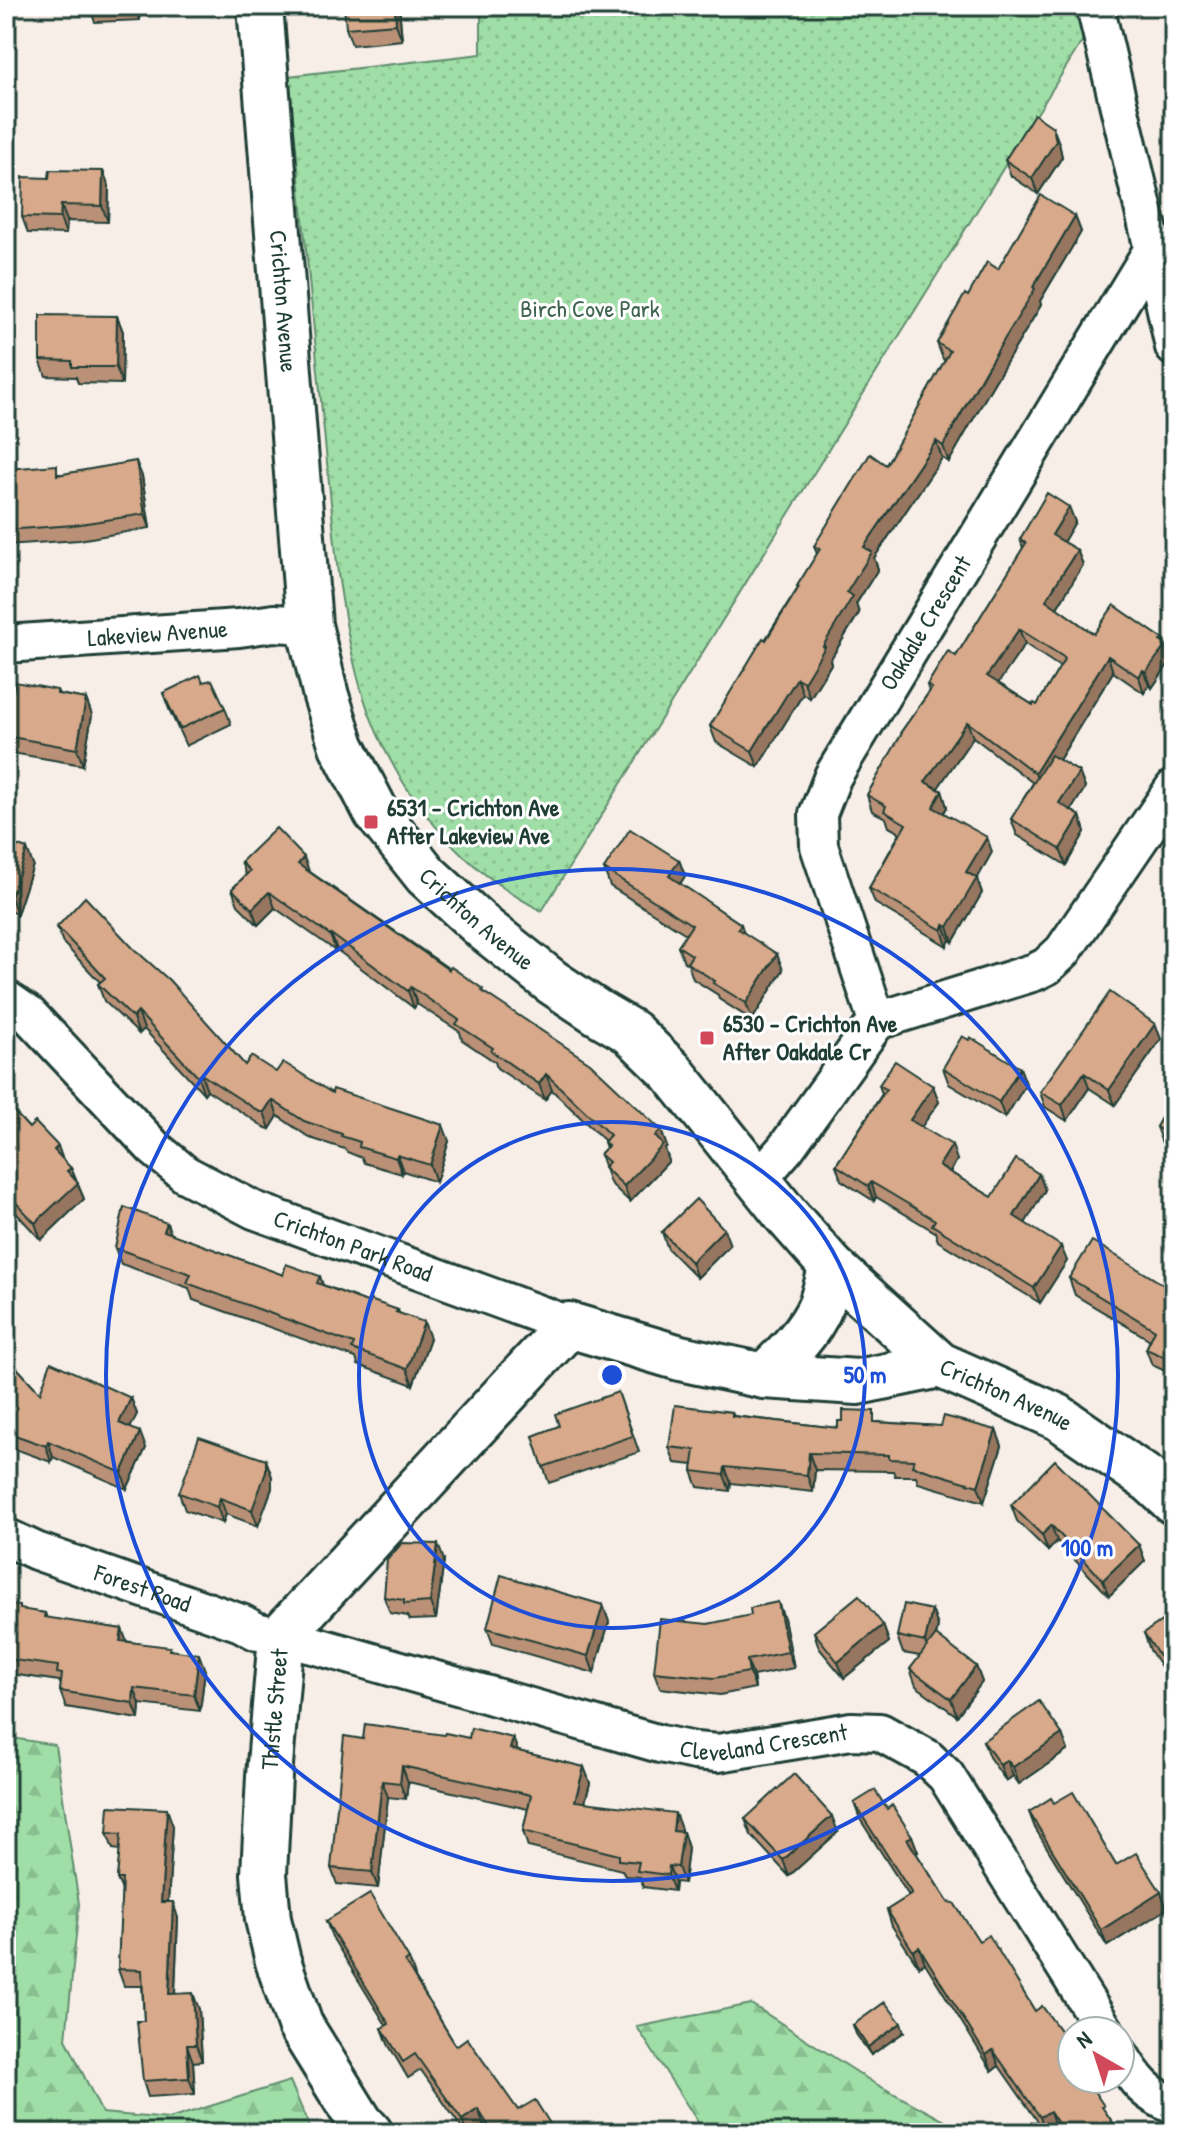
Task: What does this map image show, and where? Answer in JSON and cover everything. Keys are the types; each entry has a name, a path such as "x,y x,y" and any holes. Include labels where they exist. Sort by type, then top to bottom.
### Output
{"street":[{"name":"Crichton Avenue","path":"260,6 309,625 342,746 376,812 426,875 485,929 552,982 631,1032 672,1072 786,1215 832,1267 940,1365 1058,1417 1151,1481 1174,1502"},
{"path":"1095,6 1174,347"},
{"name":"Oakdale Crescent","path":"877,1021 819,846 818,814 823,800 833,776 1153,249"},
{"name":"Lakeview Avenue","path":"6,644 274,623 309,625"},
{"path":"759,1179 786,1148 877,1021 1006,983 1047,966 1063,951 1173,792"},
{"name":"Crichton Park Road","path":"6,999 29,1015 154,1148 185,1174 254,1210 569,1325 680,1358 764,1376 858,1382 940,1365"},
{"path":"764,1376 809,1325 820,1307 832,1267"},
{"name":"Thistle Street","path":"370,2133 360,2122 300,2025 278,1961 268,1919 264,1874 281,1636 569,1325"},
{"name":"Forest Road","path":"6,1537 36,1551 256,1631 281,1636"},
{"name":"Cleveland Crescent","path":"281,1636 660,1744 695,1751 718,1753 851,1731 880,1732 927,1758 946,1776 1095,2015"},
{"path":"1136,2081 1158,2099 1174,2105"}],"green space":[{"name":"Birch Cove Park","path":"481,6 1104,6 542,911 481,871 453,846 429,818 407,789 389,757 361,689 338,574 289,76 481,54"},
{"path":"6,1737 55,1745 79,1904 66,2039 102,2113 169,2119 290,2081 312,2133 6,2133"},
{"path":"751,2004 874,2083 967,2133 705,2133 637,2027"}],"building":[{"path":"344,6 395,6 396,24 346,28"},
{"path":"1034,114 1053,127 1056,141 1032,178 1005,160"},
{"path":"50,170 103,171 102,206 61,205 60,218 22,217 23,177 49,178"},
{"path":"1041,195 1075,216 943,446 936,441 864,547 872,552 847,592 853,596 825,647 804,682 797,678 752,751 710,726 763,638 766,640 799,587 820,549 814,546 870,454 886,465 950,351 937,343 965,294 968,296 987,262 998,269"},
{"path":"40,315 117,316 116,367 72,367 72,361 40,360"},
{"path":"136,461 145,514 74,525 6,530 6,469 57,465 57,475"},
{"path":"1047,493 1069,507 1052,535 1077,550 1046,600 1094,634 1114,605 1163,639 1160,641 1166,645 1139,677 1108,656 1035,773 967,722 925,782 942,791 933,807 987,837 966,872 977,878 948,927 944,925 942,930 869,888 906,824 884,811 886,806 867,795 901,732 932,688 927,685 948,651 956,656 1026,543 1020,539","holes":["1019,629 1065,658 1037,705 987,676"]},
{"path":"200,675 203,682 212,680 225,708 180,729 163,693"},
{"path":"15,682 86,699 77,749 6,736 6,697 12,697"},
{"path":"1051,755 1079,772 1059,803 1080,816 1060,849 1011,819"},
{"path":"276,828 304,857 298,864 449,970 451,967 590,1063 661,1130 655,1136 663,1145 624,1186 604,1167 609,1162 600,1154 608,1146 604,1142 610,1135 546,1074 539,1084 456,1024 459,1020 411,987 408,991 269,892 252,909 232,889 250,871 241,862"},
{"path":"630,829 679,860 669,876 741,924 738,929 777,954 746,1003 687,963 692,955 678,946 692,925 604,869"},
{"path":"6,842 27,849 11,897 6,896"},
{"path":"85,897 133,948 169,980 245,1065 251,1056 276,1072 283,1062 332,1093 333,1089 443,1125 430,1165 359,1147 360,1142 304,1121 272,1100 264,1112 260,1112 201,1074 198,1077 138,1012 133,1018 98,984 105,978 57,927"},
{"path":"1110,992 1155,1024 1109,1090 1084,1073 1062,1105 1040,1092"},
{"path":"962,1036 969,1040 970,1037 1020,1068 999,1102 943,1068"},
{"path":"895,1061 933,1086 910,1120 952,1145 939,1166 992,1197 1016,1159 1039,1174 1014,1216 1061,1246 1034,1288 932,1225 935,1220 871,1182 868,1186 836,1165 886,1089 879,1085"},
{"path":"1174,1095 1174,1138 1156,1127"},
{"path":"6,1103 29,1128 35,1122 58,1146 54,1150 71,1168 67,1171 78,1183 35,1223 6,1192 9,1174 6,1171"},
{"path":"696,1199 724,1229 691,1262 662,1232"},
{"path":"124,1207 167,1223 164,1231 283,1275 286,1264 320,1276 317,1283 424,1322 407,1369 352,1349 354,1344 187,1283 191,1274 115,1248"},
{"path":"1092,1241 1174,1291 1174,1361 1146,1349 1155,1330 1069,1278"},
{"path":"6,1356 40,1393 51,1362 131,1398 119,1423 140,1432 122,1473 48,1441 46,1446 9,1433 11,1425 6,1424"},
{"path":"618,1392 633,1436 543,1467 533,1436 559,1426 555,1414"},
{"path":"675,1405 732,1412 732,1416 838,1428 838,1421 843,1421 843,1410 874,1411 874,1422 941,1426 944,1416 996,1430 978,1486 912,1466 914,1460 889,1459 889,1455 809,1453 807,1475 725,1467 724,1475 692,1471 695,1450 669,1447"},
{"path":"199,1437 266,1460 266,1472 252,1510 220,1498 217,1507 179,1493"},
{"path":"1055,1460 1139,1545 1103,1580 1051,1525 1042,1535 1011,1505"},
{"path":"402,1543 438,1544 430,1602 404,1604 404,1600 384,1597 387,1560"},
{"path":"501,1575 603,1605 588,1656 487,1628"},
{"path":"859,1595 883,1625 838,1662 814,1632"},
{"path":"778,1602 788,1652 747,1660 749,1672 714,1678 654,1672 660,1619 708,1624 751,1615 750,1608"},
{"path":"6,1604 45,1613 44,1617 122,1629 120,1641 199,1654 194,1695 134,1688 133,1703 60,1691 62,1674 57,1673 58,1666 6,1659"},
{"path":"904,1604 932,1610 925,1642 897,1636"},
{"path":"1169,1616 1174,1624 1174,1679 1144,1633"},
{"path":"936,1635 976,1666 951,1699 910,1669"},
{"path":"1039,1701 1062,1734 1013,1767 1007,1760 1000,1765 983,1741"},
{"path":"365,1724 469,1738 471,1728 513,1738 510,1749 584,1767 575,1801 675,1813 673,1831 683,1832 678,1867 669,1866 668,1875 637,1871 639,1862 619,1860 619,1855 523,1831 531,1795 402,1766 400,1783 382,1781 372,1872 331,1868 344,1736 363,1739"},
{"path":"794,1774 832,1816 783,1860 745,1819"},
{"path":"875,1790 887,1809 892,1805 912,1836 907,1839 948,1902 954,1903 979,1941 989,1935 1035,2011 1042,2006 1056,2025 1056,2095 1097,2095 1120,2133 1064,2133 1050,2111 1040,2117 993,2050 986,2055 919,1947 913,1951 887,1910 912,1894 854,1803"},
{"path":"1073,1792 1116,1865 1136,1853 1161,1892 1101,1930 1029,1812 1051,1798 1054,1803"},
{"path":"109,1806 167,1809 161,1902 173,1902 169,1994 193,1993 196,2045 187,2045 189,2078 143,2081 137,2021 144,2021 142,1970 118,1969 122,1879 117,1879 121,1834 107,1833"},
{"path":"370,1894 409,1959 405,1962 456,2046 467,2038 518,2110 535,2100 556,2133 493,2133 478,2109 462,2120 415,2054 403,2062 382,2028 389,2024 326,1921"},
{"path":"885,2002 901,2023 868,2047 853,2025"}],"place":[{"name":"6531 - Crichton Ave After Lakeview Ave","path":"371,822"},
{"name":"6530 - Crichton Ave After Oakdale Cr","path":"707,1038"}]}
